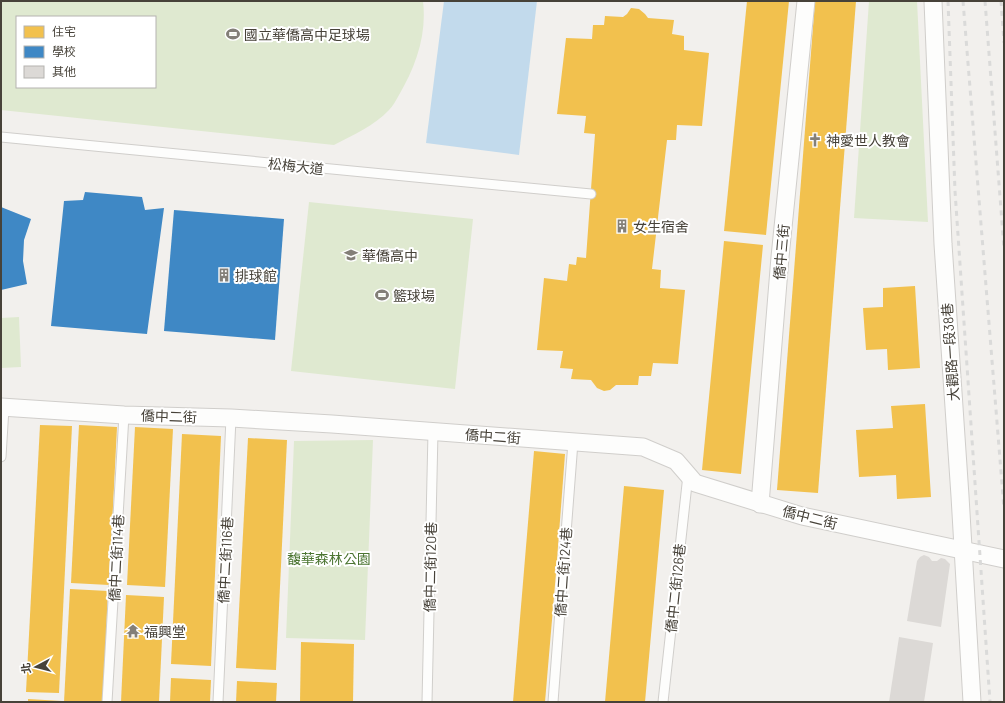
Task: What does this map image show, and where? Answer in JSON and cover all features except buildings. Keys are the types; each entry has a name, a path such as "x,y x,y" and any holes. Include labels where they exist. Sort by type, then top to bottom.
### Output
{"street":[{"name":"僑中三街","path":"760,504 780,257 806,1"},
{"name":"大觀路一段38巷","path":"933,1 944,259 964,550 972,702"},
{"name":"僑中二街","path":"2,408 332,424 643,447 676,461 695,483 760,504 802,516 1004,559"}],"lane":[{"name":"松梅大道","path":"1,137 591,194"},
{"path":"1,457 2,408"},
{"name":"僑中二街114巷","path":"107,702 124,415"},
{"name":"僑中二街116巷","path":"218,702 231,418"},
{"name":"僑中二街120巷","path":"427,702 433,432"},
{"name":"僑中二街124巷","path":"553,702 573,442"},
{"name":"僑中二街126巷","path":"663,702 688,475"}],"green space":[{"path":"1,1 423,1 424,14 422,38 419,50 405,84 394,103 377,121 334,145 1,110"},
{"path":"869,1 917,1 928,222 854,218"},
{"name":"籃球場","path":"309,202 473,219 455,389 291,371"},
{"path":"19,317 21,367 1,368 1,318"},
{"name":"馥華森林公園","path":"373,440 365,640 286,638 294,441"}],"water":[{"path":"444,1 537,1 519,155 426,143"}],"railway":[{"path":"948,1 955,191 990,702"},
{"path":"963,1 1004,509"},
{"path":"985,1 1004,249"},
{"path":"1001,1 1004,43"}],"place":[{"name":"國立華僑高中足球場","path":"233,34"},
{"name":"神愛世人教會","path":"815,140"},
{"name":"女生宿舍","path":"622,226"},
{"name":"華僑高中","path":"351,255"},
{"name":"排球館","path":"224,275"},
{"name":"籃球場","path":"382,295"},
{"name":"福興堂","path":"133,631"}]}
